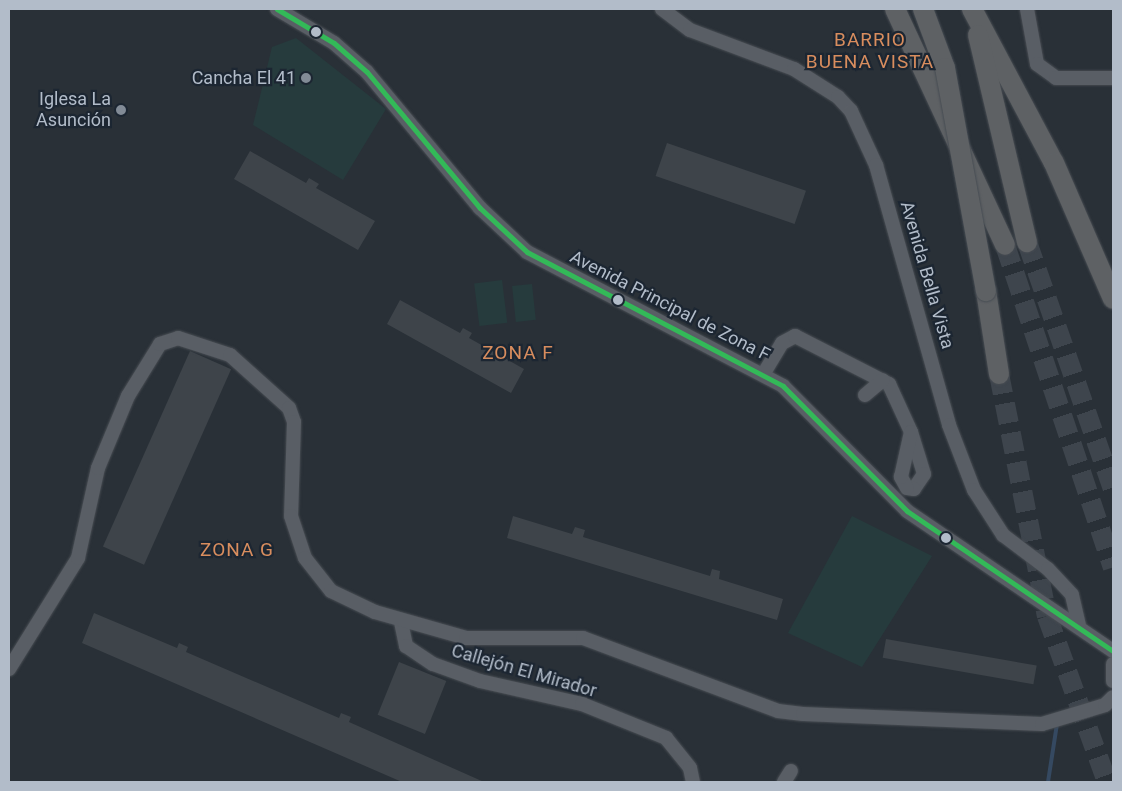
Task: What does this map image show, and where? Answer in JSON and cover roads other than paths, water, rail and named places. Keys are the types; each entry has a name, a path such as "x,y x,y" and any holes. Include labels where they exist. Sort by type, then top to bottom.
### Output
{"highway":[{"path":"895,9 1005,245"},
{"path":"923,9 945,68 986,291 999,374"},
{"path":"971,9 1054,163 1085,241 1113,299"},
{"path":"971,9 1027,242"}],"street":[{"name":"Avenida Principal de Zona F","path":"277,9 334,43 367,72 480,208 533,256 764,373 803,402 907,511 1038,603 1080,625 1113,651"},
{"name":"Avenida Bella Vista","path":"662,9 690,30 794,68 838,96 852,111 876,165 949,425 974,490 1003,535 1048,569 1072,595 1080,625"},
{"path":"1027,9 1037,64 1056,78 1113,78"},
{"path":"764,373 782,343 795,336 883,380 893,388 911,432"},
{"path":"9,669 78,558 98,468 128,396 156,349 178,338 230,355 289,408 294,422 290,516 305,558 331,591 401,622 466,638 583,638 778,711 803,714 1042,724 1066,720 1105,705 1113,697"},
{"path":"865,395 883,380"},
{"name":"Callejón El Mirador","path":"401,622 406,646 433,664 480,681 582,704 666,738 690,768 693,782"},
{"path":"1113,664 1113,681"}],"waterway":[{"path":"1048,782 1057,724"}],"tunnel":[{"path":"1027,242 1113,489"},
{"path":"1005,245 1113,567"},
{"path":"999,374 1047,616 1107,782"}],"place":[{"name":"Cancha El 41","path":"306,78"},
{"name":"Iglesa La Asunción","path":"121,110"}],"district":[{"name":"BARRIO BUENA VISTA","path":"870,51"},
{"name":"ZONA F","path":"518,353"},
{"name":"ZONA G","path":"237,550"}]}
